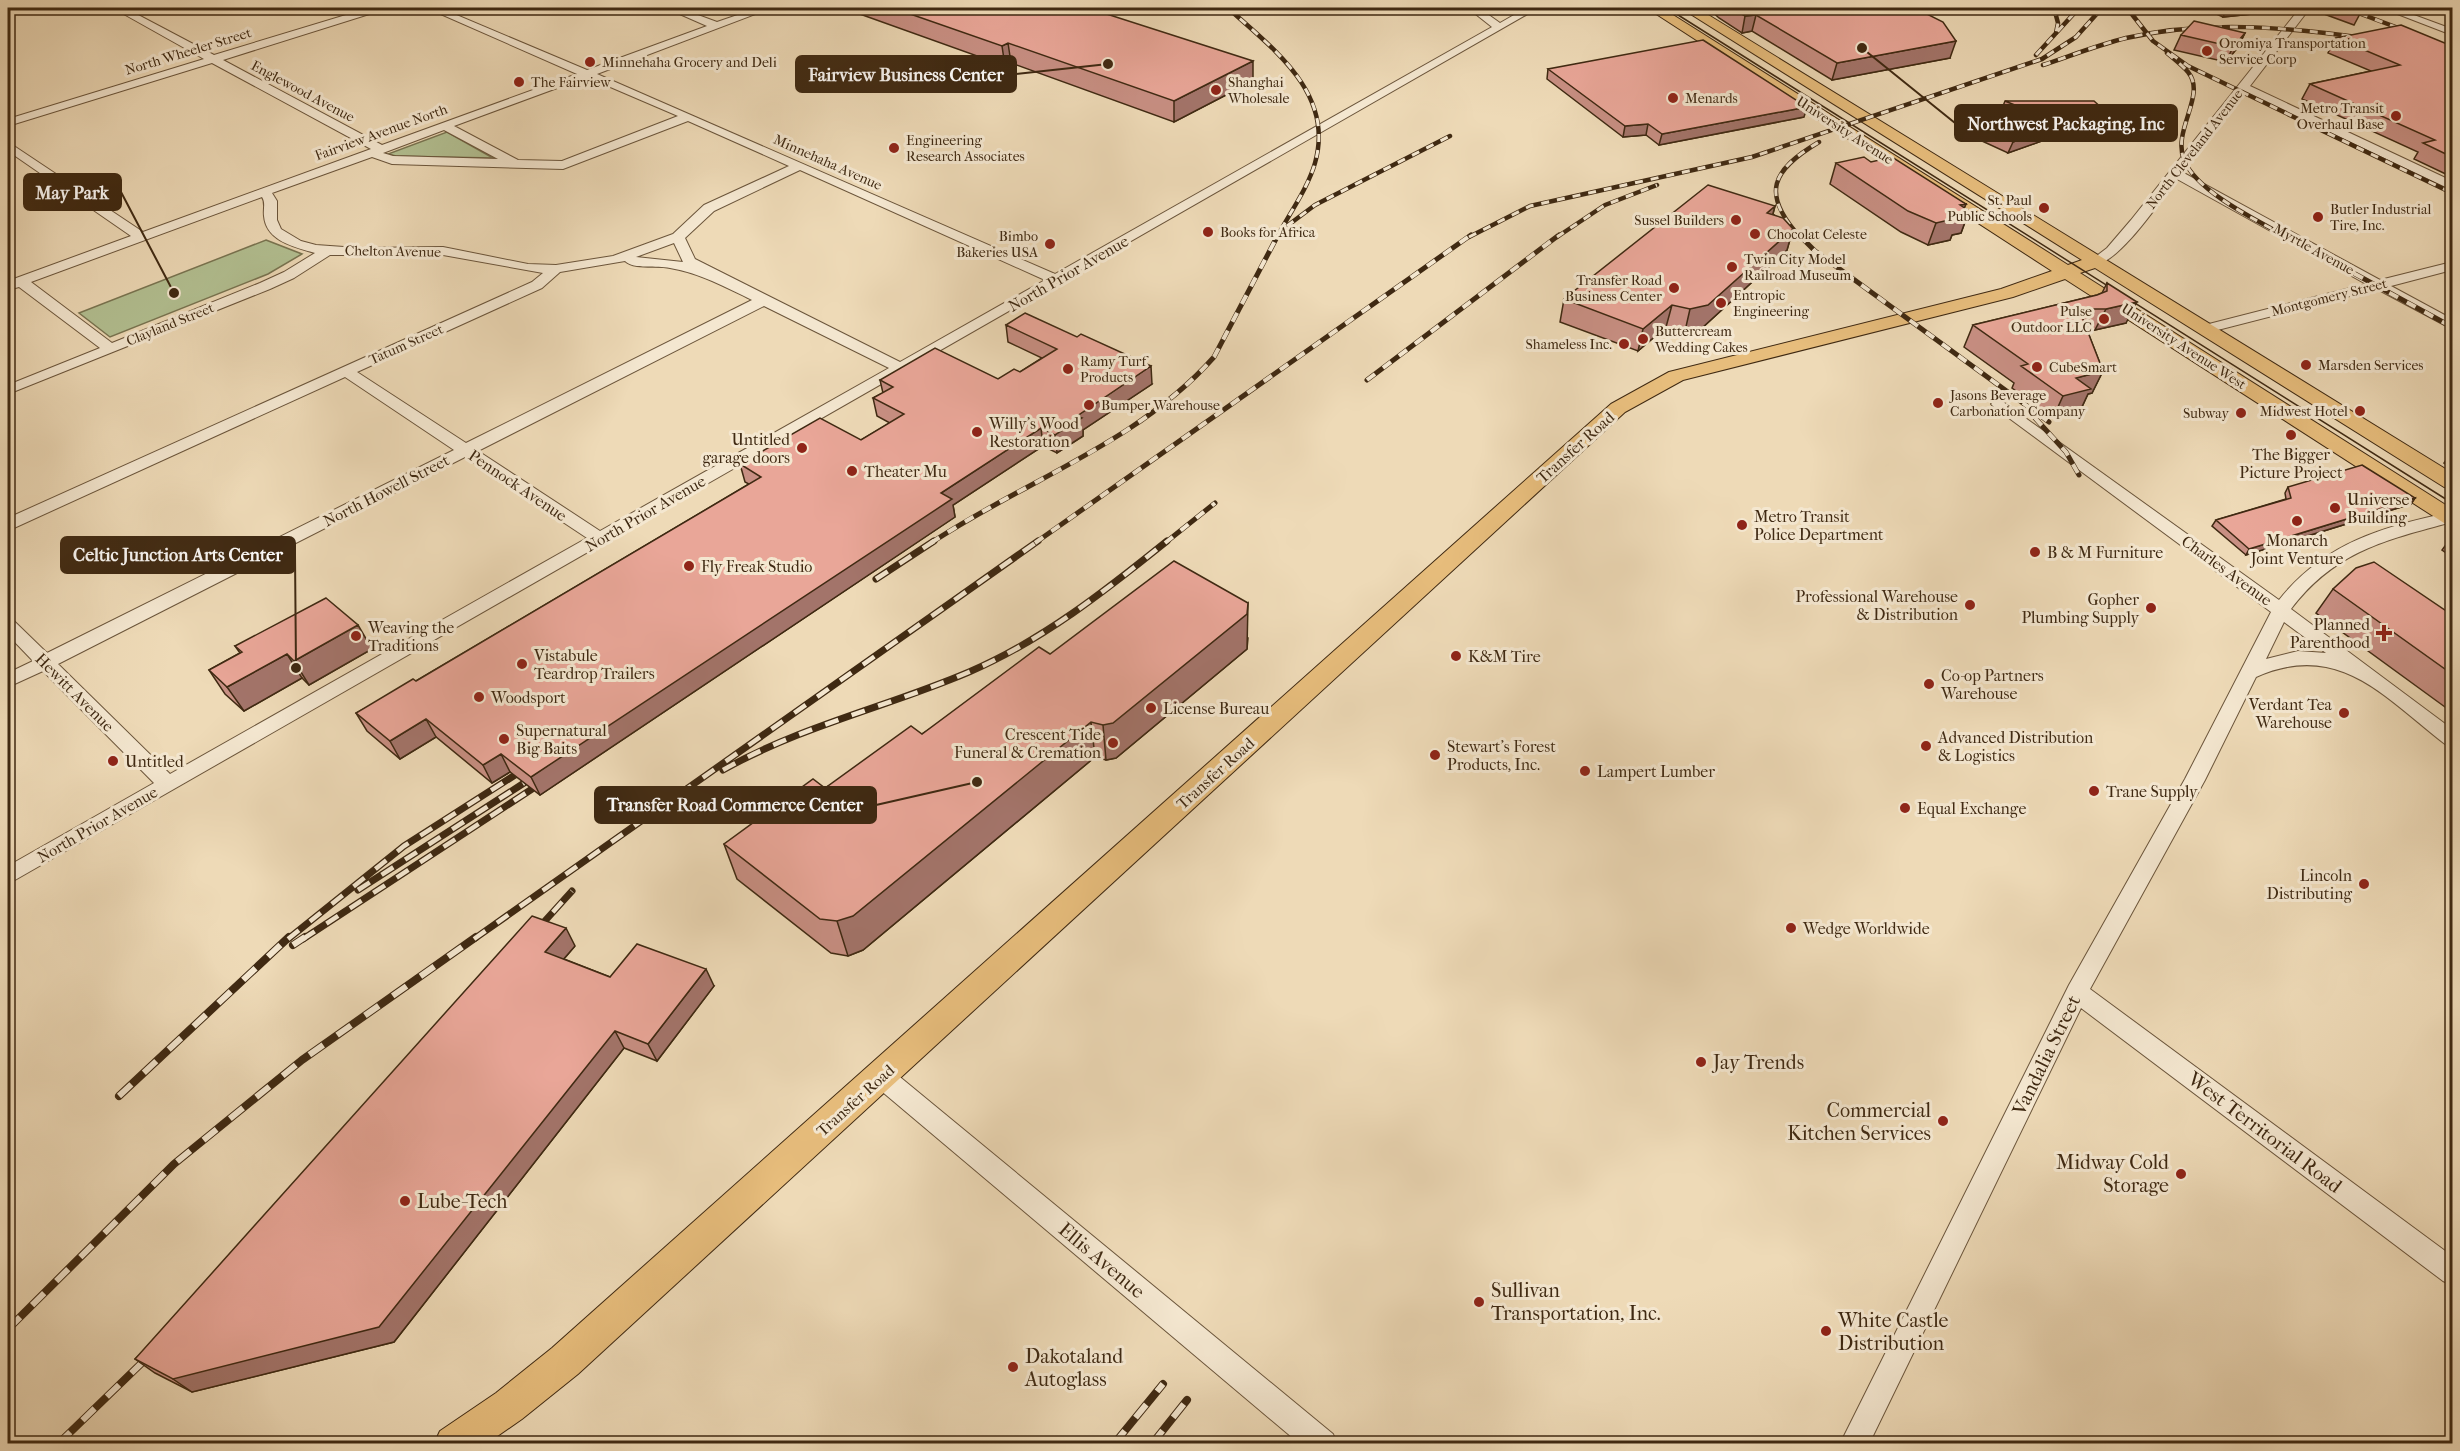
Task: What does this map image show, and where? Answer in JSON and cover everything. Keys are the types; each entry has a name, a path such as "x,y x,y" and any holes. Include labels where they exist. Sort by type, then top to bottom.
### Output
{"main road":[{"name":"University Avenue","path":"1653,8 2067,272"},
{"name":"University Avenue","path":"1688,8 2097,261"},
{"name":"North Cleveland Avenue","path":"2067,272 2097,261"},
{"name":"University Avenue West","path":"2097,261 2452,482"},
{"name":"University Avenue West","path":"2067,272 2452,517"},
{"name":"Transfer Road","path":"453,1443 509,1406 565,1361 1618,408 1652,387 1676,376 1961,305 2067,272"}],"street":[{"name":"Englewood Avenue","path":"118,8 214,59 392,160 551,166 572,163 687,117"},
{"name":"North Wheeler Street","path":"8,123 378,8"},
{"name":"Minnehaha Avenue","path":"432,8 687,117 1057,280"},
{"path":"671,8 717,26"},
{"name":"Fairview Avenue North","path":"14,284 766,8"},
{"path":"1473,8 1499,27"},
{"name":"North Prior Avenue","path":"8,876 1533,8"},
{"name":"North Cleveland Avenue","path":"2097,261 2112,251 2305,8"},
{"path":"2387,8 2452,32"},
{"path":"2243,87 2452,186"},
{"name":"Englewood Avenue","path":"443,125 516,165"},
{"path":"8,146 141,237"},
{"name":"Tatum Street","path":"8,524 537,285 556,269 616,260 678,237 709,208 799,166"},
{"name":"Myrtle Avenue","path":"2175,173 2452,324"},
{"name":"Chelton Avenue","path":"264,191 269,197 269,216 279,234 303,245 328,250 443,251 530,267 556,269"},
{"path":"678,237 689,261 702,270 901,369"},
{"name":"Clayland Street","path":"8,390 265,286 289,275 328,250"},
{"path":"616,260 661,262 702,270"},
{"name":"Montgomery Street","path":"2206,329 2452,266"},
{"path":"14,284 110,348"},
{"name":"North Howell Street","path":"8,681 764,300"},
{"name":"Pennock Avenue","path":"346,371 600,539"},
{"name":"Charles Avenue","path":"1999,404 2281,609 2452,739"},
{"name":"Vandalia Street","path":"1854,1443 2077,992 2195,780 2281,609 2299,584 2317,568 2353,545 2452,517"},
{"name":"Hewitt Avenue","path":"8,625 167,784"},
{"path":"2249,673 2276,660 2302,656 2360,670"},
{"name":"West Territorial Road","path":"2077,992 2452,1272"},
{"name":"Ellis Avenue","path":"881,1076 1323,1443"}],"green space":[{"path":"447,132 493,158 388,154"},
{"path":"266,240 302,254 268,274 110,337 79,313"}],"building":[{"path":"893,8 1088,8 1253,61 1174,101 1008,43 1002,46"},
{"path":"1731,8 1915,8 1943,22 1956,41 1837,63 1756,15 1745,16"},
{"path":"2215,8 2256,8 2225,13"},
{"path":"2194,21 2245,33 2233,47 2181,35"},
{"name":"Metro Transit Overhaul Base","path":"2401,25 2452,46 2452,157 2423,143 2435,140 2310,84 2400,65 2336,38"},
{"name":"Menards","path":"1703,40 1807,107 1662,134 1648,124 1625,126 1548,69"},
{"path":"2005,101 2094,101 2115,120 2074,121 2013,142 1973,125 2022,108"},
{"path":"1864,157 1871,162 1892,157 1966,204 1960,205 1969,211 1953,215 1958,218 1936,223 1908,211 1836,163"},
{"name":"Transfer Road Business Center","path":"1708,185 1775,206 1767,213 1783,218 1793,229 1708,305 1690,309 1672,305 1643,329 1564,299"},
{"path":"2107,283 2137,302 2106,309 2079,309 2103,371 2076,378 2091,389 2063,396 2021,366 2028,364 1973,325 2097,295 2107,291"},
{"path":"1025,313 1077,337 1081,334 1151,366 1077,416 1082,418 1055,435 1041,428 941,493 952,499 531,777 501,754 483,765 426,719 390,741 356,713 413,679 416,681 761,477 740,464 820,418 861,440 904,414 873,398 893,387 880,380 935,348 998,379 1014,369 1020,372 1057,349 1006,325"},
{"name":"Universe Building","path":"2362,465 2415,498 2249,549 2216,520 2291,498 2288,487"},
{"path":"1174,561 1248,603 1247,614 1113,723 1103,725 1091,722 853,916 837,921 820,919 724,844 813,779 825,788 911,726 922,734 1039,647 1050,654"},
{"path":"2374,562 2452,615 2452,674 2333,589 2356,568"},
{"path":"326,598 358,625 294,661 287,654 227,687 209,670 242,652 235,646"},
{"name":"Lube-Tech","path":"532,916 566,928 545,952 610,977 637,944 706,969 648,1044 615,1031 379,1327 173,1379 135,1359"}],"tram line":[{"path":"1667,8 2452,503"}],"railway":[{"path":"1228,8 1281,57 1296,75 1308,94 1316,115 1319,138 1315,163 1303,191 1277,237"},
{"path":"2054,8 2058,23 2056,33"},
{"path":"2036,55 2079,8"},
{"path":"1469,237 1530,206 1752,157 2042,59 2076,37 2102,8"},
{"path":"2127,8 2147,34"},
{"path":"2345,8 2409,32"},
{"path":"2147,34 2185,29 2245,27 2364,38"},
{"path":"2043,65 2095,47 2147,34"},
{"path":"2147,34 2153,41 2188,66 2452,193"},
{"path":"2167,53 2186,69 2193,81 2192,102 2182,137 2184,160 2191,172 2215,194 2287,237"},
{"path":"1287,226 1315,205 1450,136"},
{"path":"1800,237 1779,208 1776,195 1777,184 1791,162 1819,142"},
{"path":"1557,237 1605,205 1657,185"},
{"path":"931,543 1116,437 1151,414 1184,387 1214,357 1278,235"},
{"path":"1035,543 1471,235"},
{"path":"1367,380 1559,235"},
{"path":"1799,235 1815,251 2049,422"},
{"path":"2284,235 2452,327"},
{"path":"2035,418 2066,452 2079,475"},
{"path":"1165,543 1215,503"},
{"path":"876,579 934,541"},
{"path":"474,939 1038,541"},
{"path":"723,770 783,741 938,684 996,659 1048,630 1167,541"},
{"path":"288,939 404,846 515,775"},
{"path":"358,890 524,783"},
{"path":"303,939 532,789"},
{"path":"534,933 572,891"},
{"path":"119,1096 289,937"},
{"path":"293,945 305,937"},
{"path":"8,1329 174,1164 302,1060 476,937"},
{"path":"58,1444 152,1353"},
{"path":"1114,1444 1163,1384"},
{"path":"1152,1444 1187,1400"}],"place":[{"name":"Northwest Packaging, Inc","path":"1862,48"},
{"name":"Oromiya Transportation Service Corp","path":"2207,51"},
{"name":"Minnehaha Grocery and Deli","path":"590,62"},
{"name":"Fairview Business Center","path":"1108,64"},
{"name":"The Fairview","path":"519,82"},
{"name":"Shanghai Wholesale","path":"1216,90"},
{"name":"Menards","path":"1673,98"},
{"name":"Metro Transit Overhaul Base","path":"2396,116"},
{"name":"Engineering Research Associates","path":"894,148"},
{"name":"St. Paul Public Schools","path":"2044,208"},
{"name":"Butler Industrial Tire, Inc.","path":"2318,217"},
{"name":"Sussel Builders","path":"1736,220"},
{"name":"Books for Africa","path":"1208,232"},
{"name":"Chocolat Celeste","path":"1755,234"},
{"name":"Bimbo Bakeries USA","path":"1050,244"},
{"name":"Twin City Model Railroad Museum","path":"1732,267"},
{"name":"Transfer Road Business Center","path":"1674,288"},
{"name":"May Park","path":"174,293"},
{"name":"Entropic Engineering","path":"1721,303"},
{"name":"Pulse Outdoor LLC","path":"2104,319"},
{"name":"Buttercream Wedding Cakes","path":"1643,339"},
{"name":"Shameless Inc.","path":"1624,344"},
{"name":"Marsden Services","path":"2306,365"},
{"name":"CubeSmart","path":"2037,367"},
{"name":"Ramy Turf Products","path":"1068,369"},
{"name":"Jasons Beverage Carbonation Company","path":"1938,403"},
{"name":"Bumper Warehouse","path":"1089,405"},
{"name":"Midwest Hotel","path":"2360,411"},
{"name":"Subway","path":"2241,413"},
{"name":"Willy's Wood Restoration","path":"977,432"},
{"name":"The Bigger Picture Project","path":"2291,435"},
{"name":"Untitled garage doors","path":"802,448"},
{"name":"Theater Mu","path":"852,471"},
{"name":"Universe Building","path":"2335,508"},
{"name":"Monarch Joint Venture","path":"2297,521"},
{"name":"Metro Transit Police Department","path":"1742,525"},
{"name":"B & M Furniture","path":"2035,552"},
{"name":"Fly Freak Studio","path":"689,566"},
{"name":"Professional Warehouse & Distribution","path":"1970,605"},
{"name":"Gopher Plumbing Supply","path":"2151,608"},
{"name":"Planned Parenthood","path":"2384,633"},
{"name":"Weaving the Traditions","path":"356,636"},
{"name":"K&M Tire","path":"1456,656"},
{"name":"Vistabule Teardrop Trailers","path":"522,664"},
{"name":"Celtic Junction Arts Center","path":"296,668"},
{"name":"Co-op Partners Warehouse","path":"1929,684"},
{"name":"Woodsport","path":"479,697"},
{"name":"License Bureau","path":"1151,708"},
{"name":"Verdant Tea Warehouse","path":"2344,713"},
{"name":"Supernatural Big Baits","path":"504,739"},
{"name":"Crescent Tide Funeral & Cremation","path":"1113,743"},
{"name":"Advanced Distribution & Logistics","path":"1926,746"},
{"name":"Stewart's Forest Products, Inc.","path":"1435,755"},
{"name":"Untitled","path":"113,761"},
{"name":"Lampert Lumber","path":"1585,771"},
{"name":"Transfer Road Commerce Center","path":"977,782"},
{"name":"Trane Supply","path":"2094,791"},
{"name":"Equal Exchange","path":"1905,808"},
{"name":"Lincoln Distributing","path":"2364,884"},
{"name":"Wedge Worldwide","path":"1791,928"},
{"name":"Jay Trends","path":"1701,1062"},
{"name":"Commercial Kitchen Services","path":"1943,1121"},
{"name":"Midway Cold Storage","path":"2181,1174"},
{"name":"Lube-Tech","path":"405,1201"},
{"name":"Sullivan Transportation, Inc.","path":"1479,1302"},
{"name":"White Castle Distribution","path":"1826,1331"},
{"name":"Dakotaland Autoglass","path":"1013,1367"}]}
